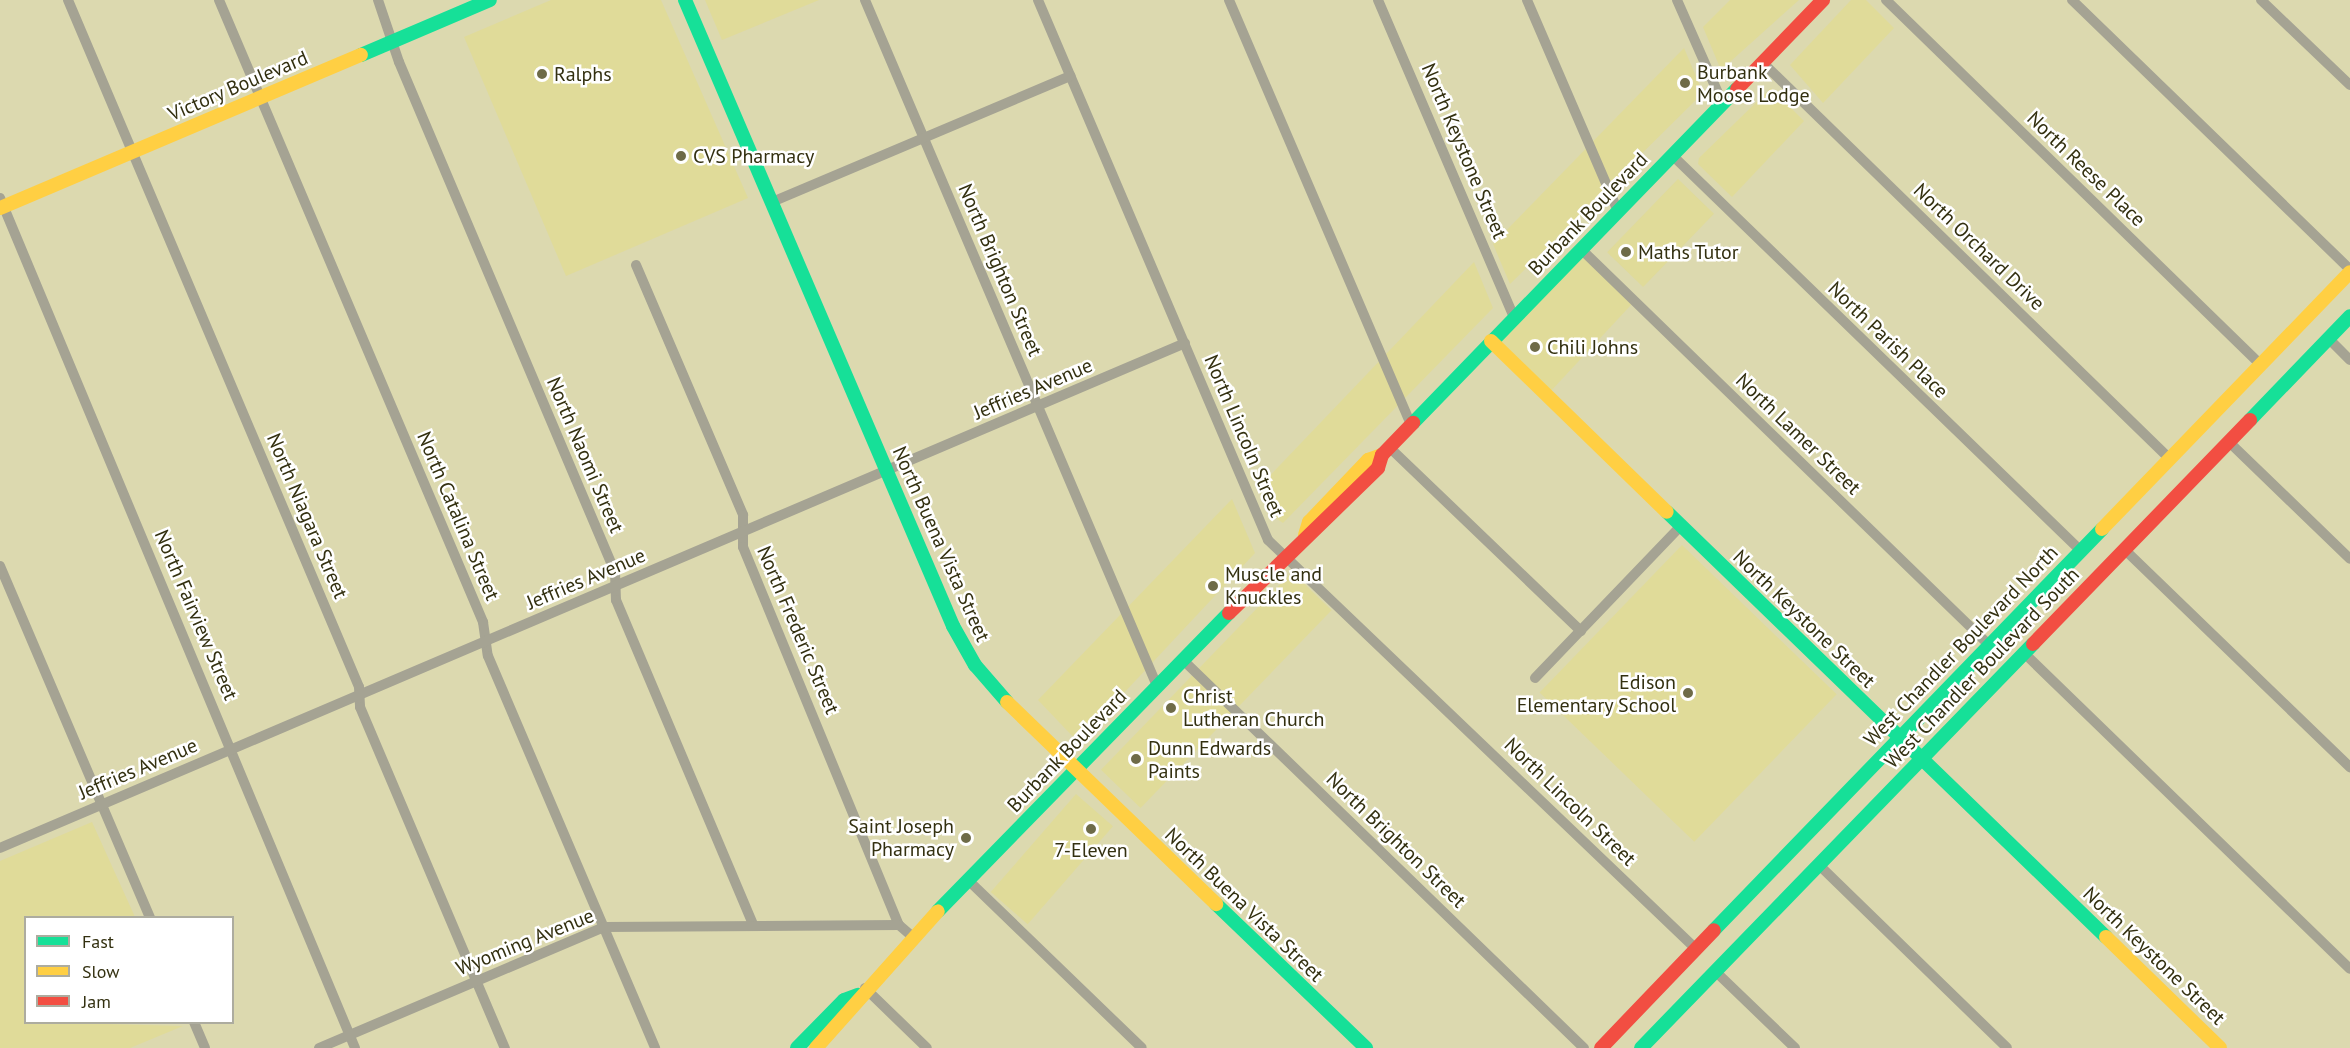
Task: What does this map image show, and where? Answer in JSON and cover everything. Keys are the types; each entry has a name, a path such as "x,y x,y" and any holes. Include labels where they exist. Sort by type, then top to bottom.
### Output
{"main road":[{"name":"Victory Boulevard","path":"1,204 133,152 490,0"},
{"name":"North Buena Vista Street","path":"686,0 886,471 975,665 1076,770 1366,1048"},
{"name":"Burbank Boulevard","path":"816,1048 854,1009 861,992 1305,535 1309,522 1368,460 1385,451 1822,0"},
{"name":"West Chandler Boulevard North","path":"1601,1048 2350,270"},
{"name":"West Chandler Boulevard South","path":"1641,1048 2350,316"},
{"name":"North Keystone Street","path":"1491,341 1680,527 2220,1048"},
{"name":"Burbank Boulevard","path":"797,1048 844,1000 861,992"}],"street":[{"name":"North Niagara Street","path":"68,0 360,695 505,1048"},
{"name":"North Catalina Street","path":"219,0 483,622 486,641 655,1048"},
{"name":"North Naomi Street","path":"378,0 393,41 615,572 616,600 753,925"},
{"name":"North Brighton Street","path":"865,0 1157,686"},
{"name":"North Lincoln Street","path":"1038,0 1268,540 1286,554 1697,950"},
{"path":"1229,0 1411,424"},
{"name":"North Keystone Street","path":"1378,0 1514,318"},
{"path":"1527,0 1618,211"},
{"path":"1677,0 1722,102"},
{"name":"North Reese Place","path":"1886,0 2260,364"},
{"path":"2072,0 2350,270"},
{"path":"2261,0 2350,85"},
{"name":"North Orchard Drive","path":"1762,62 2170,459"},
{"path":"772,202 1071,76"},
{"name":"North Parish Place","path":"1672,155 2080,550"},
{"name":"North Fairview Street","path":"1,204 355,1048"},
{"name":"North Lamer Street","path":"1581,249 1989,645"},
{"name":"North Frederic Street","path":"636,265 743,515 743,547 899,925 913,937"},
{"path":"2328,338 2350,360"},
{"name":"Jeffries Avenue","path":"0,848 1185,343"},
{"path":"2229,442 2350,559"},
{"path":"1385,451 1581,631"},
{"path":"1535,678 1680,527"},
{"path":"2125,550 2350,766"},
{"path":"0,566 149,916"},
{"path":"2024,652 2350,969"},
{"name":"North Brighton Street","path":"1183,660 1584,1048"},
{"path":"1819,865 2007,1048"},
{"path":"969,881 1142,1048"},
{"name":"Wyoming Avenue","path":"319,1048 604,927 899,925"},
{"path":"1715,971 1795,1048"},
{"path":"861,992 927,1048"},
{"path":"194,1024 205,1048"}],"shaded area":[{"path":"551,0 661,0 748,198 566,276 464,37"},
{"path":"705,0 819,0 722,40"},
{"path":"1730,0 1799,0 1721,70 1703,27"},
{"path":"1851,0 1866,0 1894,28 1823,103 1790,65"},
{"path":"1684,48 1703,93 1510,284 1493,244"},
{"path":"1771,88 1804,121 1732,197 1698,164 1699,158"},
{"path":"1678,179 1714,214 1643,287 1607,252"},
{"path":"1583,251 1636,300 1550,392 1497,343"},
{"path":"1474,262 1493,308 1283,523 1277,519 1262,484"},
{"path":"1232,499 1255,553 1078,742 1038,700"},
{"name":"Edison Elementary School","path":"1682,545 1837,694 1694,842 1540,692"},
{"path":"1292,572 1332,610 1141,808 1101,770"},
{"path":"1076,794 1113,826 1028,924 991,892"},
{"path":"92,822 135,916 24,916 24,1024 183,1026 130,1048 0,1048 0,861"}],"traffic: fast":[{"path":"361,55 490,0"},
{"path":"685,0 953,626 975,665 1007,702"},
{"path":"1413,423 1737,89"},
{"path":"2250,420 2350,316"},
{"path":"1667,512 2106,937"},
{"path":"1714,930 2102,529"},
{"path":"938,911 1229,613"},
{"path":"1641,1048 2033,644"},
{"path":"1216,904 1366,1048"},
{"path":"797,1048 844,1000 858,995"}],"traffic: slow":[{"path":"0,208 361,55"},
{"path":"2102,529 2350,272"},
{"path":"1491,341 1667,512"},
{"path":"1305,535 1309,522 1368,460 1382,455"},
{"path":"1007,702 1216,904"},
{"path":"816,1048 938,911"},
{"path":"2106,937 2220,1048"}],"traffic: jam":[{"path":"1737,89 1823,0"},
{"path":"2033,644 2250,420"},
{"path":"1229,613 1378,468 1382,455 1413,423"},
{"path":"1601,1048 1714,930"}],"place":[{"name":"Ralphs","path":"542,74"},
{"name":"Burbank Moose Lodge","path":"1685,83"},
{"name":"CVS Pharmacy","path":"681,156"},
{"name":"Maths Tutor","path":"1626,252"},
{"name":"Chili Johns","path":"1535,347"},
{"name":"Muscle and Knuckles","path":"1213,586"},
{"name":"Edison Elementary School","path":"1688,693"},
{"name":"Christ Lutheran Church","path":"1171,708"},
{"name":"Dunn Edwards Paints","path":"1136,759"},
{"name":"7-Eleven","path":"1091,829"},
{"name":"Saint Joseph Pharmacy","path":"966,838"}]}
